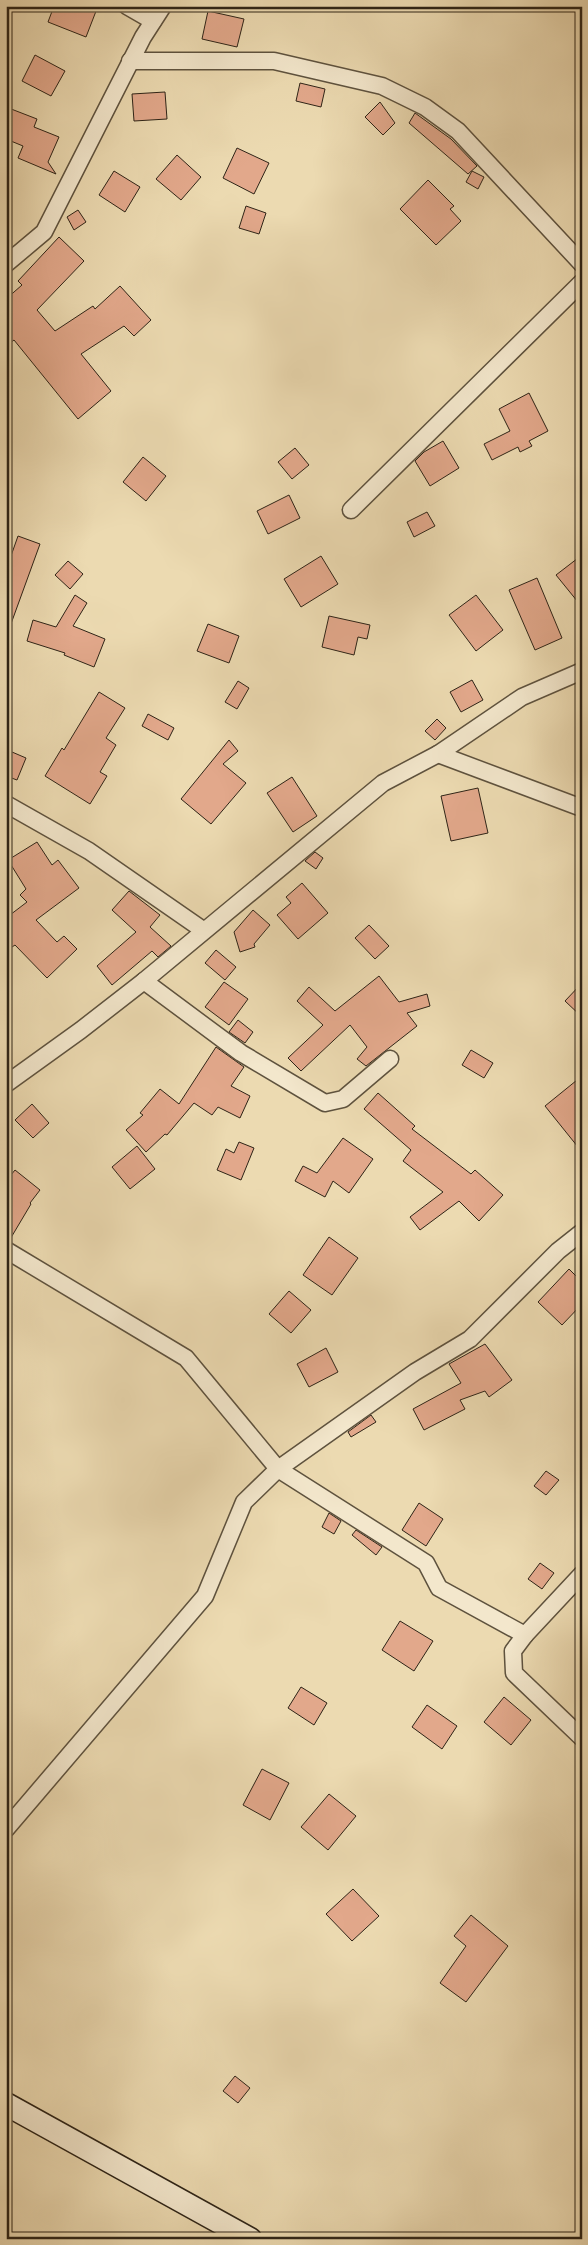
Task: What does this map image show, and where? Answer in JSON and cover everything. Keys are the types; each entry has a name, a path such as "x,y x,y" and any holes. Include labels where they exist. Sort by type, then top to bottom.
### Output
{"main road":[{"path":"6,2104 250,2239"}],"street":[{"path":"127,6 153,21"},
{"path":"6,264 44,232 130,61 163,6"},
{"path":"130,61 274,61 382,86 425,107 458,131 582,264"},
{"path":"351,510 582,282"},
{"path":"6,1084 81,1030 144,980 383,783 438,754 522,697 582,671"},
{"path":"438,754 582,808"},
{"path":"6,804 89,851 203,930"},
{"path":"144,980 241,1053 325,1103 343,1099 390,1059"},
{"path":"6,1830 205,1596 244,1502 278,1469 415,1372 470,1338 558,1251 582,1232"},
{"path":"6,1250 186,1358 278,1469 426,1563 439,1588 525,1635"},
{"path":"582,1574 525,1635 513,1651 514,1673 582,1738"}],"building":[{"path":"54,6 98,6 86,37 48,22"},
{"path":"208,11 244,19 237,47 202,39"},
{"path":"35,55 65,71 51,96 22,81"},
{"path":"300,83 325,89 321,107 296,101"},
{"path":"165,92 167,119 134,121 132,94"},
{"path":"380,102 395,123 383,135 365,117"},
{"path":"6,107 37,119 34,127 59,137 48,162 56,174 18,158 23,146 6,139"},
{"path":"415,113 451,139 477,166 468,174 409,123"},
{"path":"237,148 269,163 254,194 223,178"},
{"path":"177,155 201,177 181,200 156,179"},
{"path":"114,171 140,187 125,212 99,195"},
{"path":"472,171 484,177 478,189 466,182"},
{"path":"428,180 454,206 450,209 461,221 436,245 400,209"},
{"path":"246,206 266,213 259,234 239,228"},
{"path":"78,210 86,222 74,230 67,217"},
{"path":"59,237 84,261 37,310 55,331 93,306 95,309 120,286 151,320 134,336 124,326 81,354 111,391 78,419 14,340 6,346 6,299 22,285 18,281"},
{"path":"529,393 548,431 529,441 532,446 520,452 518,447 492,460 484,444 510,431 499,409"},
{"path":"443,441 459,468 430,486 415,461 424,452"},
{"path":"295,448 309,465 292,479 278,462"},
{"path":"143,457 166,476 146,501 123,482"},
{"path":"289,495 300,518 268,534 257,511"},
{"path":"427,512 435,526 414,537 407,522"},
{"path":"18,536 40,544 8,632 6,631 6,570"},
{"path":"582,555 582,607 556,575"},
{"path":"321,556 338,584 301,607 284,579"},
{"path":"68,561 83,574 70,589 55,575"},
{"path":"537,578 562,638 535,650 509,590"},
{"path":"75,595 87,603 73,626 105,639 94,667 64,655 65,653 27,641 33,620 56,627"},
{"path":"476,595 503,630 476,651 449,615"},
{"path":"329,616 370,625 367,639 358,637 354,655 322,647"},
{"path":"208,624 239,636 229,663 197,651"},
{"path":"472,680 483,700 461,712 450,692"},
{"path":"238,681 249,688 237,709 225,702"},
{"path":"99,692 125,708 106,738 116,745 100,772 107,776 90,804 45,776 62,748 64,750"},
{"path":"148,714 174,728 168,740 142,726"},
{"path":"437,719 446,728 435,740 425,731"},
{"path":"229,740 238,751 223,764 246,783 211,824 181,799"},
{"path":"12,752 26,758 17,780 6,776 6,766"},
{"path":"292,777 317,816 293,832 267,793"},
{"path":"478,788 488,833 451,841 441,796"},
{"path":"37,842 52,865 58,860 79,888 36,920 57,942 64,936 77,949 47,978 15,945 6,951 6,918 27,902 20,895 26,889 8,860"},
{"path":"315,852 323,858 316,869 305,861"},
{"path":"302,883 328,913 298,939 277,915 291,903 286,897"},
{"path":"129,891 160,915 150,927 171,946 158,957 152,951 112,985 97,966 136,932 112,910"},
{"path":"253,910 270,925 254,944 255,947 240,952 234,932"},
{"path":"369,925 389,946 375,959 355,938"},
{"path":"216,950 236,967 225,980 205,963"},
{"path":"379,976 399,1002 427,994 430,1006 407,1013 417,1026 366,1066 357,1059 367,1047 350,1025 301,1071 288,1058 323,1025 297,1001 309,987 335,1011"},
{"path":"224,982 248,999 229,1025 205,1007"},
{"path":"582,983 582,1017 565,1001"},
{"path":"238,1020 253,1032 245,1043 229,1032"},
{"path":"216,1047 244,1067 231,1086 250,1096 240,1118 218,1107 212,1115 194,1103 167,1135 165,1134 146,1152 126,1130 143,1115 140,1113 160,1089 179,1104"},
{"path":"471,1050 493,1063 484,1078 462,1065"},
{"path":"582,1076 582,1152 545,1106"},
{"path":"378,1093 415,1126 412,1129 471,1174 475,1170 503,1195 479,1221 459,1201 420,1230 410,1217 443,1192 403,1161 411,1150 364,1109"},
{"path":"32,1104 49,1123 33,1138 15,1120"},
{"path":"343,1138 373,1159 349,1193 333,1181 325,1197 295,1181 303,1166 317,1173"},
{"path":"239,1142 254,1148 241,1180 217,1170 226,1149 234,1153"},
{"path":"137,1146 155,1169 130,1189 112,1167"},
{"path":"15,1170 40,1190 30,1203 9,1241 6,1240 6,1181"},
{"path":"329,1237 358,1258 332,1295 303,1275"},
{"path":"569,1269 582,1282 582,1304 562,1325 538,1302"},
{"path":"289,1291 311,1310 291,1333 269,1314"},
{"path":"485,1344 512,1380 489,1397 485,1391 460,1400 465,1409 424,1430 413,1409 461,1383 449,1364"},
{"path":"326,1348 338,1372 309,1387 297,1364"},
{"path":"371,1415 376,1422 351,1437 348,1432"},
{"path":"546,1471 559,1480 546,1495 534,1486"},
{"path":"419,1503 443,1519 426,1546 402,1530"},
{"path":"329,1513 341,1521 334,1534 322,1527"},
{"path":"356,1530 382,1547 376,1555 352,1535"},
{"path":"540,1563 554,1573 542,1589 528,1579"},
{"path":"400,1621 433,1641 414,1671 382,1650"},
{"path":"301,1687 327,1703 314,1725 288,1708"},
{"path":"504,1697 531,1720 511,1745 484,1722"},
{"path":"427,1705 457,1726 442,1749 412,1727"},
{"path":"262,1769 289,1783 270,1820 243,1805"},
{"path":"329,1794 356,1816 328,1850 301,1827"},
{"path":"353,1889 379,1916 352,1941 326,1914"},
{"path":"471,1915 508,1946 466,2002 440,1983 466,1946 454,1936"},
{"path":"235,2076 250,2088 238,2103 223,2091"}]}
